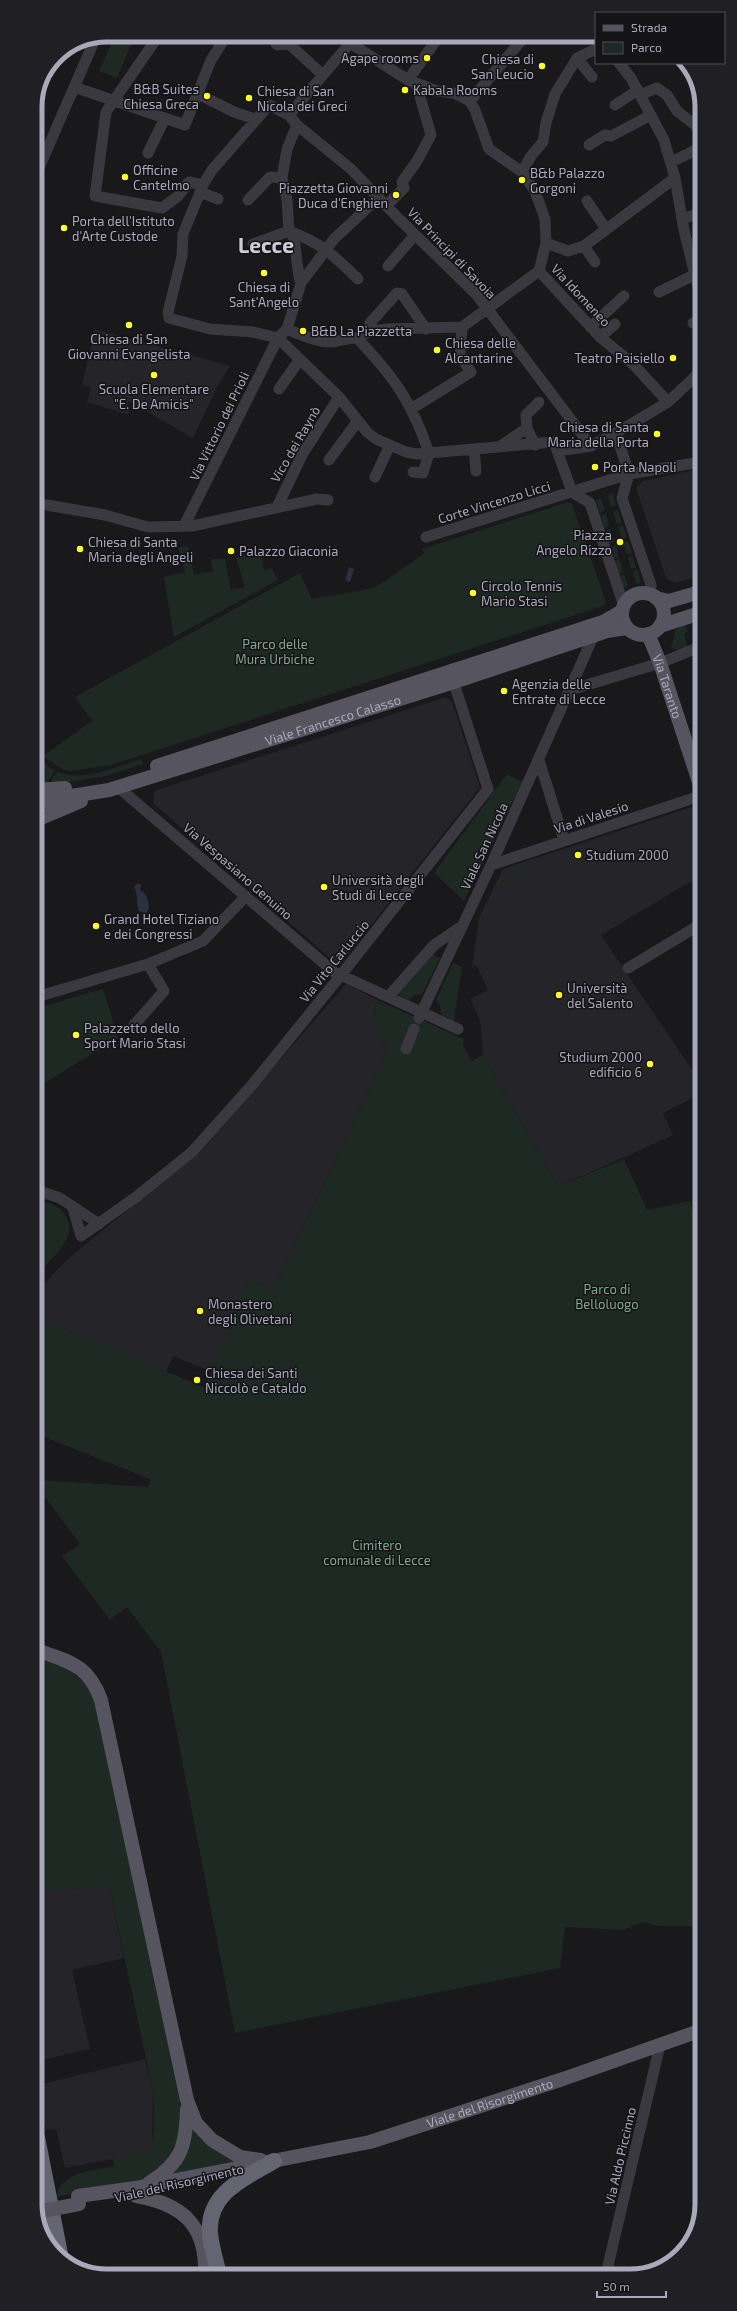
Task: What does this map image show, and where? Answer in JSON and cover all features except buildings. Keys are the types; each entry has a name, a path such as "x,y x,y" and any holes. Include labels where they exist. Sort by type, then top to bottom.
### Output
{"highway":[{"path":"218,2269 210,2232 211,2213 217,2201 226,2191 274,2161"},
{"path":"42,2182 47,2226 53,2240"}],"main road":[{"path":"695,593 669,601 653,596 636,595 623,608 623,622 627,628 639,635 648,634 660,626 695,615"},
{"path":"653,596 663,611 660,626"},
{"name":"Viale Francesco Calasso","path":"42,802 52,799 114,789 452,677 603,622 623,608"},
{"name":"Viale Francesco Calasso","path":"42,790 84,786 134,774 452,677 616,629 627,628"},
{"name":"Via Taranto","path":"648,634 660,663 695,770"},
{"path":"42,817 55,810 114,789"},
{"path":"42,1654 72,1662 86,1672 96,1686 101,1700 187,2100 196,2123 212,2140 240,2156 274,2161"},
{"name":"Viale del Risorgimento","path":"42,2203 79,2200 135,2192 274,2161 370,2142 695,2032"},
{"path":"135,2192 160,2176 177,2160 185,2139 187,2100"},
{"path":"135,2192 159,2200 178,2210 189,2220 198,2235 203,2248 205,2269"},
{"name":"Viale del Risorgimento","path":"43,2210 79,2200"},
{"path":"47,2226 56,2245"}],"street":[{"path":"154,42 106,112 95,196 162,208 178,196 189,182 199,193 218,199"},
{"path":"74,87 185,125 196,93 211,60 223,42"},
{"path":"275,42 277,45 284,42"},
{"path":"290,42 323,75"},
{"path":"351,42 289,115 269,105 254,122 235,151 212,170 199,193 183,234 182,256 168,312 169,318 210,329 253,332 278,338 339,397 357,422 376,439 406,452 429,453 535,445 554,442 572,492 590,503"},
{"path":"358,42 412,81 454,93 470,101 520,42"},
{"path":"412,81 436,42"},
{"path":"42,161 93,44"},
{"path":"522,172 531,156 544,142 546,123 555,94 577,58 595,49"},
{"path":"577,58 592,77"},
{"path":"620,64 639,93 664,140 675,178 695,278"},
{"path":"386,206 404,188 402,182 417,161 431,135 412,81"},
{"path":"615,105 639,93 657,88 667,95 677,111 695,125"},
{"path":"196,93 254,122"},
{"name":"Via Idomeneo","path":"470,101 475,110 489,149 522,172 535,191 545,219 546,243 539,271 590,327 634,365 668,402"},
{"name":"Via Principi di Savoia","path":"289,115 297,125 351,169 386,206 452,269 487,308 591,446"},
{"path":"589,145 605,135 611,136 651,115"},
{"path":"148,153 165,118"},
{"path":"297,125 287,149 282,178 287,200 289,232 294,238 301,283"},
{"path":"671,162 695,150"},
{"path":"248,200 270,176 282,178"},
{"path":"546,243 568,251 584,246 675,178"},
{"path":"379,197 334,239 301,283 287,329 301,335 330,342 344,338 358,338 370,331 444,329 462,327 539,271"},
{"path":"587,201 606,229"},
{"path":"682,219 695,215"},
{"path":"254,244 289,232 312,240 326,249 358,279"},
{"path":"388,266 416,235"},
{"path":"584,246 595,262"},
{"path":"659,292 694,275"},
{"path":"370,331 370,323 397,293 402,294 426,329"},
{"path":"590,327 624,296"},
{"path":"600,337 615,324"},
{"path":"411,409 471,372 460,356 462,327"},
{"name":"Via Vittorio dei Prioli","path":"184,526 278,338 287,329"},
{"path":"358,338 402,390 411,409 429,453 423,473 413,472"},
{"path":"279,389 300,359"},
{"path":"558,451 591,446 616,433 668,402 695,377"},
{"name":"Vico dei Raynò","path":"277,507 302,455 339,397"},
{"path":"535,445 527,428 526,415 539,402"},
{"path":"329,460 357,422"},
{"path":"498,447 527,428"},
{"path":"616,433 629,474 622,498"},
{"path":"375,477 390,445"},
{"path":"474,449 476,471"},
{"path":"572,492 629,474 695,463"},
{"path":"601,483 615,486 622,498 651,585 653,596"},
{"path":"601,483 592,494 590,503 623,608"},
{"name":"Corte Vincenzo Licci","path":"426,538 572,492"},
{"path":"42,504 105,515 148,527 184,526 317,499 328,500"},
{"name":"Viale San Nicola","path":"406,1048 539,760 594,636"},
{"path":"570,690 660,663 695,649"},
{"name":"Via Vito Carluccio","path":"73,1208 82,1236 192,1152 252,1085 488,789 452,677"},
{"path":"539,760 564,840"},
{"name":"Via Vespasiano Genuino","path":"114,789 246,896 334,972 341,975"},
{"name":"Via di Valesio","path":"491,865 695,798"},
{"path":"42,995 148,964 203,941 246,896"},
{"path":"388,997 434,944 462,926"},
{"path":"628,968 695,927"},
{"path":"134,1025 164,991 148,964"},
{"path":"341,975 388,997 418,1020 458,1029"},
{"path":"42,1195 60,1198 99,1224"},
{"name":"Via Aldo Piccinno","path":"607,2269 660,2045"}],"shaded area":[{"name":"Scuola Elementare \"E. De Amicis\"","path":"95,329 230,366 217,387 193,438 128,401 129,415 87,402 91,387 82,385"},
{"path":"695,470 695,577 674,583 667,579 636,488 643,481"},
{"name":"Università degli Studi di Lecce","path":"446,697 452,702 480,787 339,966 153,803 154,792 160,789"},
{"name":"Università del Salento","path":"692,807 695,817 695,879 601,935 695,1074 695,1097 663,1113 673,1135 558,1187 483,1055 480,1020 470,999 488,990 477,966 472,967 479,918 503,869"},
{"path":"346,984 377,1000 374,1012 382,1040 388,1050 273,1290 249,1279 212,1372 173,1356 166,1372 157,1368 158,1366 42,1320 42,1287 53,1274 70,1257 202,1150"},
{"path":"109,1885 124,1958 72,1970 90,2049 42,2060 42,1892"},
{"path":"145,2059 153,2091 152,2146 145,2153 65,2168 56,2129 46,2130 42,2110 42,2084"}],"green space":[{"path":"112,42 124,42 131,45 117,78 99,71"},
{"path":"613,493 616,506 611,507 608,495"},
{"path":"601,499 605,511 600,513 596,500"},
{"name":"Parco delle Mura Urbiche","path":"568,502 572,504 606,602 603,606 111,765 71,771 63,770 43,756 92,721 75,697 300,573 312,599 374,588 424,554 422,549"},
{"path":"618,510 622,523 617,524 613,512"},
{"path":"606,514 609,526 604,528 601,515"},
{"path":"623,525 627,538 622,539 618,527"},
{"path":"610,529 614,542 609,543 606,531"},
{"path":"628,541 632,553 627,555 623,542"},
{"path":"616,545 619,558 615,559 611,547"},
{"path":"188,546 194,575 213,571 211,559 225,559 231,590 245,587 236,557 245,555 246,557 261,554 264,570 272,568 278,580 174,637 164,577 185,572 178,548"},
{"path":"633,556 636,568 631,569 628,557"},
{"path":"620,560 623,572 619,574 615,561"},
{"path":"637,570 641,582 636,584 633,571"},
{"path":"624,574 628,587 623,588 620,576"},
{"path":"685,624 688,632 684,634 688,648 680,650 671,648 676,629"},
{"path":"141,759 143,764 106,776 52,785 52,778 58,772 68,775 89,774 111,769"},
{"path":"42,762 55,771 49,780 49,786 42,786"},
{"path":"507,774 522,782 464,901 434,873"},
{"path":"534,862 537,866 504,887 502,883 517,871"},
{"path":"432,954 440,958 422,994 414,995 409,1000 397,994"},
{"path":"453,963 462,967 454,1021 441,1014 441,1008 436,1000"},
{"name":"Palazzetto dello Sport Mario Stasi","path":"103,989 118,1038 42,1084 42,1007"},
{"name":"Cimitero comunale di Lecce","path":"377,1000 464,1039 463,1045 472,1061 483,1055 558,1187 624,1159 647,1210 690,1201 695,1222 695,1926 658,1926 643,1922 623,1930 565,1927 560,1968 235,2033 161,1652 127,1607 110,1620 62,1556 80,1544 42,1493 42,1480 148,1487 150,1479 42,1436 42,1320 159,1366 158,1368 205,1388 249,1279 273,1290 388,1050 376,1026"},
{"path":"42,1202 53,1204 58,1207 68,1221 69,1229 67,1238 63,1246 42,1268"},
{"path":"42,1662 65,1667 72,1672 91,1692 96,1701 182,2112 174,2156 143,2180 56,2197 59,2188 71,2177 88,2171 114,2166 113,2159 148,2151 153,2139 153,2091 109,1885 42,1892"},
{"path":"191,2125 236,2161 172,2175"}],"water":[{"path":"349,567 354,569 350,582 345,580"},
{"path":"137,884 141,884 140,890 146,895 148,900 149,908 146,914 139,911 134,887"}],"place":[{"name":"Agape rooms","path":"427,58"},
{"name":"Chiesa di San Leucio","path":"542,66"},
{"name":"Kabala Rooms","path":"405,90"},
{"name":"B&B Suites Chiesa Greca","path":"207,96"},
{"name":"Chiesa di San Nicola dei Greci","path":"249,98"},
{"name":"Officine Cantelmo","path":"125,177"},
{"name":"B&b Palazzo Gorgoni","path":"522,180"},
{"name":"Piazzetta Giovanni Duca d'Enghien","path":"396,195"},
{"name":"Porta dell'Istituto d'Arte Custode","path":"64,228"},
{"name":"Chiesa di Sant'Angelo","path":"264,273"},
{"name":"Chiesa di San Giovanni Evangelista","path":"129,325"},
{"name":"B&B La Piazzetta","path":"303,331"},
{"name":"Chiesa delle Alcantarine","path":"437,350"},
{"name":"Teatro Paisiello","path":"673,358"},
{"name":"Scuola Elementare \"E. De Amicis\"","path":"154,375"},
{"name":"Chiesa di Santa Maria della Porta","path":"657,434"},
{"name":"Porta Napoli","path":"595,467"},
{"name":"Piazza Angelo Rizzo","path":"620,542"},
{"name":"Chiesa di Santa Maria degli Angeli","path":"80,549"},
{"name":"Palazzo Giaconia","path":"231,551"},
{"name":"Circolo Tennis Mario Stasi","path":"473,593"},
{"name":"Agenzia delle Entrate di Lecce","path":"504,691"},
{"name":"Studium 2000","path":"578,855"},
{"name":"Università degli Studi di Lecce","path":"324,887"},
{"name":"Grand Hotel Tiziano e dei Congressi","path":"96,926"},
{"name":"Università del Salento","path":"559,995"},
{"name":"Palazzetto dello Sport Mario Stasi","path":"76,1035"},
{"name":"Studium 2000 edificio 6","path":"650,1064"},
{"name":"Monastero degli Olivetani","path":"200,1311"},
{"name":"Chiesa dei Santi Niccolò e Cataldo","path":"197,1380"}],"district":[{"name":"Lecce","path":"266,244"}],"park label":[{"name":"Parco di Belloluogo","path":"607,1296"}]}
